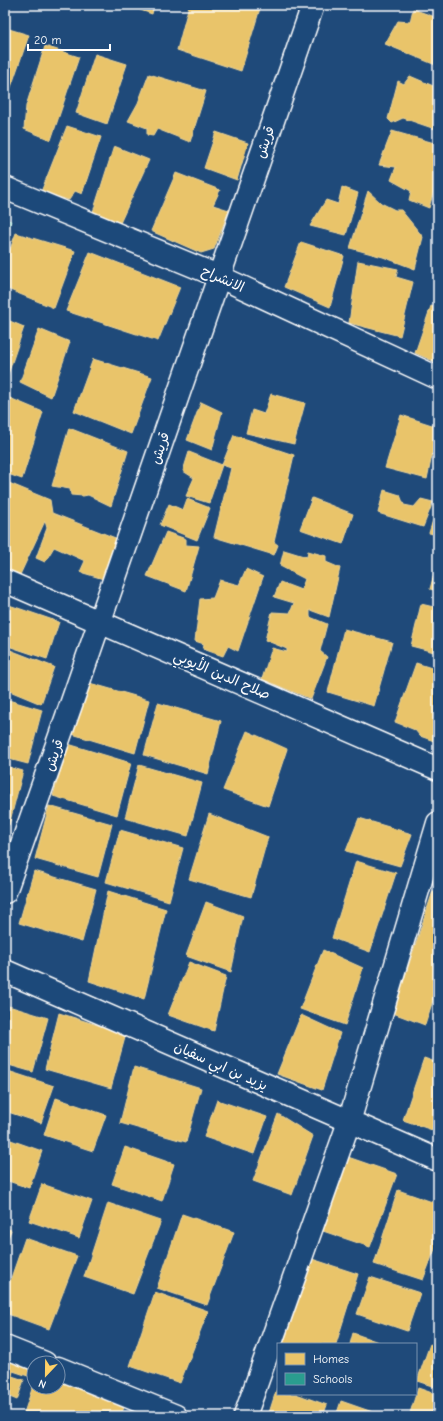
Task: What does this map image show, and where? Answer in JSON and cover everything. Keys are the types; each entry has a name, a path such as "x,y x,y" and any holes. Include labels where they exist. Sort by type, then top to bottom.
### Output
{"street":[{"name":"قريش","path":"5,892 100,623 218,276 313,5"},
{"name":"الانشراح","path":"5,188 218,276 438,378"},
{"name":"صلاح الدين الأيوبي","path":"5,581 438,769"},
{"path":"245,1416 349,1122 438,823"},
{"name":"يزيد بن ابي سفيان","path":"5,971 438,1160"},
{"path":"5,1347 26,1355"},
{"path":"66,1371 176,1416"}],"building: Homes":[{"path":"126,5 154,5 152,14"},
{"path":"189,5 261,5 241,71 177,50"},
{"path":"413,9 438,18 438,66 385,44 398,21 410,22"},
{"path":"5,23 9,29 29,35 9,93 5,92"},
{"path":"45,46 79,57 51,140 24,129 26,106"},
{"path":"95,54 127,64 107,124 76,113"},
{"path":"149,74 206,91 190,142 157,129 153,136 147,135 147,128 128,121 138,103"},
{"path":"410,76 438,88 438,130 403,118 392,123 388,119 398,81 404,84"},
{"path":"5,106 9,107 5,116"},
{"path":"67,126 101,137 82,194 75,191 69,200 41,192"},
{"path":"392,131 438,144 438,176 429,208 409,200 411,191 391,180 396,167 379,165"},
{"path":"216,132 248,143 237,180 204,168"},
{"path":"114,146 149,160 120,223 93,212"},
{"path":"176,173 220,190 213,205 229,210 214,249 201,253 151,231"},
{"path":"342,187 358,193 346,235 310,226 326,200 338,204"},
{"path":"368,191 381,203 395,210 401,210 423,237 415,269 383,257 350,248"},
{"path":"16,233 75,251 54,308 5,288 5,263"},
{"path":"301,242 344,256 330,307 284,287"},
{"path":"90,252 180,287 158,341 66,311"},
{"path":"358,261 398,269 396,277 413,282 400,336 349,323"},
{"path":"431,306 438,308 438,363 415,353"},
{"path":"5,319 24,327 5,383"},
{"path":"39,329 70,342 51,397 20,382"},
{"path":"93,359 152,377 131,434 74,411"},
{"path":"271,394 305,403 294,444 246,433 252,410 264,414"},
{"path":"5,396 43,412 22,479 5,473"},
{"path":"201,402 222,412 212,450 187,440"},
{"path":"401,415 438,427 427,479 385,468"},
{"path":"69,428 128,451 111,506 88,495 71,495 70,489 52,486"},
{"path":"234,435 294,455 274,542 278,545 274,555 214,537 231,468 222,465"},
{"path":"189,452 222,465 209,503 186,496 194,478 183,471"},
{"path":"9,483 50,500 52,513 123,541 107,580 80,572 85,561 54,547 45,562 36,558 47,528 45,521 19,577 5,571 5,494"},
{"path":"384,490 400,495 404,505 414,507 421,499 433,502 423,527 378,513"},
{"path":"312,498 353,514 343,544 300,529"},
{"path":"187,499 210,508 197,540 160,525 169,504 183,510"},
{"path":"438,504 438,535 429,533"},
{"path":"166,532 186,539 186,545 199,546 186,591 147,576"},
{"path":"284,550 307,557 308,551 326,556 326,562 340,568 329,617 310,610 310,617 327,624 320,651 327,657 311,699 262,679 272,648 287,652 287,649 265,640 272,612 290,613 294,603 274,597 280,582 301,590 305,579 280,566"},
{"path":"438,559 438,591 430,589"},
{"path":"246,569 263,577 238,651 228,646 223,656 203,649 204,644 195,641 200,599 213,598 220,580 239,585"},
{"path":"421,604 438,608 438,653 411,646"},
{"path":"9,605 59,622 47,659 5,645 5,618"},
{"path":"344,629 392,642 374,706 328,692"},
{"path":"5,648 54,667 41,704 5,689"},
{"path":"416,663 438,670 437,742 420,736 415,730 395,722"},
{"path":"86,682 149,700 135,753 72,734"},
{"path":"5,699 42,710 28,764 5,758"},
{"path":"158,703 221,721 208,774 144,755"},
{"path":"247,731 287,749 268,806 223,790"},
{"path":"68,744 131,763 117,815 53,796"},
{"path":"139,765 202,783 188,836 125,818"},
{"path":"5,766 23,771 9,825 5,824"},
{"path":"49,806 112,824 98,877 35,859"},
{"path":"209,814 268,837 251,897 189,879"},
{"path":"359,818 412,834 400,866 346,851"},
{"path":"120,830 183,848 169,901 106,882"},
{"path":"356,861 396,873 370,952 332,938"},
{"path":"34,871 96,889 82,942 19,923"},
{"path":"108,891 166,909 144,999 89,981"},
{"path":"433,891 438,892 438,985 425,1025 393,1013"},
{"path":"206,902 243,916 231,972 186,956"},
{"path":"323,950 363,968 345,1025 300,1009"},
{"path":"189,962 226,976 214,1031 168,1015"},
{"path":"5,1005 48,1018 33,1072 5,1064"},
{"path":"59,1013 126,1034 111,1088 45,1069"},
{"path":"301,1015 340,1033 322,1090 277,1074"},
{"path":"424,1058 438,1063 438,1132 403,1120"},
{"path":"134,1067 201,1088 186,1142 120,1123"},
{"path":"5,1070 54,1086 41,1123 5,1111"},
{"path":"56,1098 106,1115 93,1151 44,1135"},
{"path":"217,1100 267,1117 254,1154 204,1137"},
{"path":"278,1114 313,1136 292,1195 253,1181"},
{"path":"5,1138 42,1151 29,1188 5,1180"},
{"path":"125,1147 174,1164 162,1201 112,1184"},
{"path":"345,1156 397,1174 370,1247 320,1230"},
{"path":"42,1184 92,1201 79,1238 29,1221"},
{"path":"398,1190 438,1204 438,1241 423,1280 374,1264"},
{"path":"108,1203 161,1221 133,1294 84,1277"},
{"path":"182,1214 234,1232 207,1305 157,1288"},
{"path":"5,1228 11,1230 5,1247"},
{"path":"25,1238 77,1256 49,1329 5,1313 5,1295"},
{"path":"309,1258 358,1274 336,1343 280,1343"},
{"path":"370,1277 420,1293 407,1331 357,1314"},
{"path":"155,1292 208,1311 180,1383 130,1366"},
{"path":"438,1321 438,1339 432,1337"},
{"path":"353,1333 381,1343 350,1343"},
{"path":"430,1344 438,1347 438,1388 417,1381"},
{"path":"5,1352 26,1361 26,1375 13,1371 12,1376 24,1380 17,1400 5,1395"},
{"path":"66,1380 125,1404 121,1416 23,1416 30,1395 66,1395"},
{"path":"277,1388 277,1395 299,1395 327,1405 323,1416 268,1416"},
{"path":"418,1388 438,1395 438,1416 409,1416"},
{"path":"341,1401 384,1416 336,1416"}],"building: Schools":[{"path":"5,219 11,221 5,238"}]}
